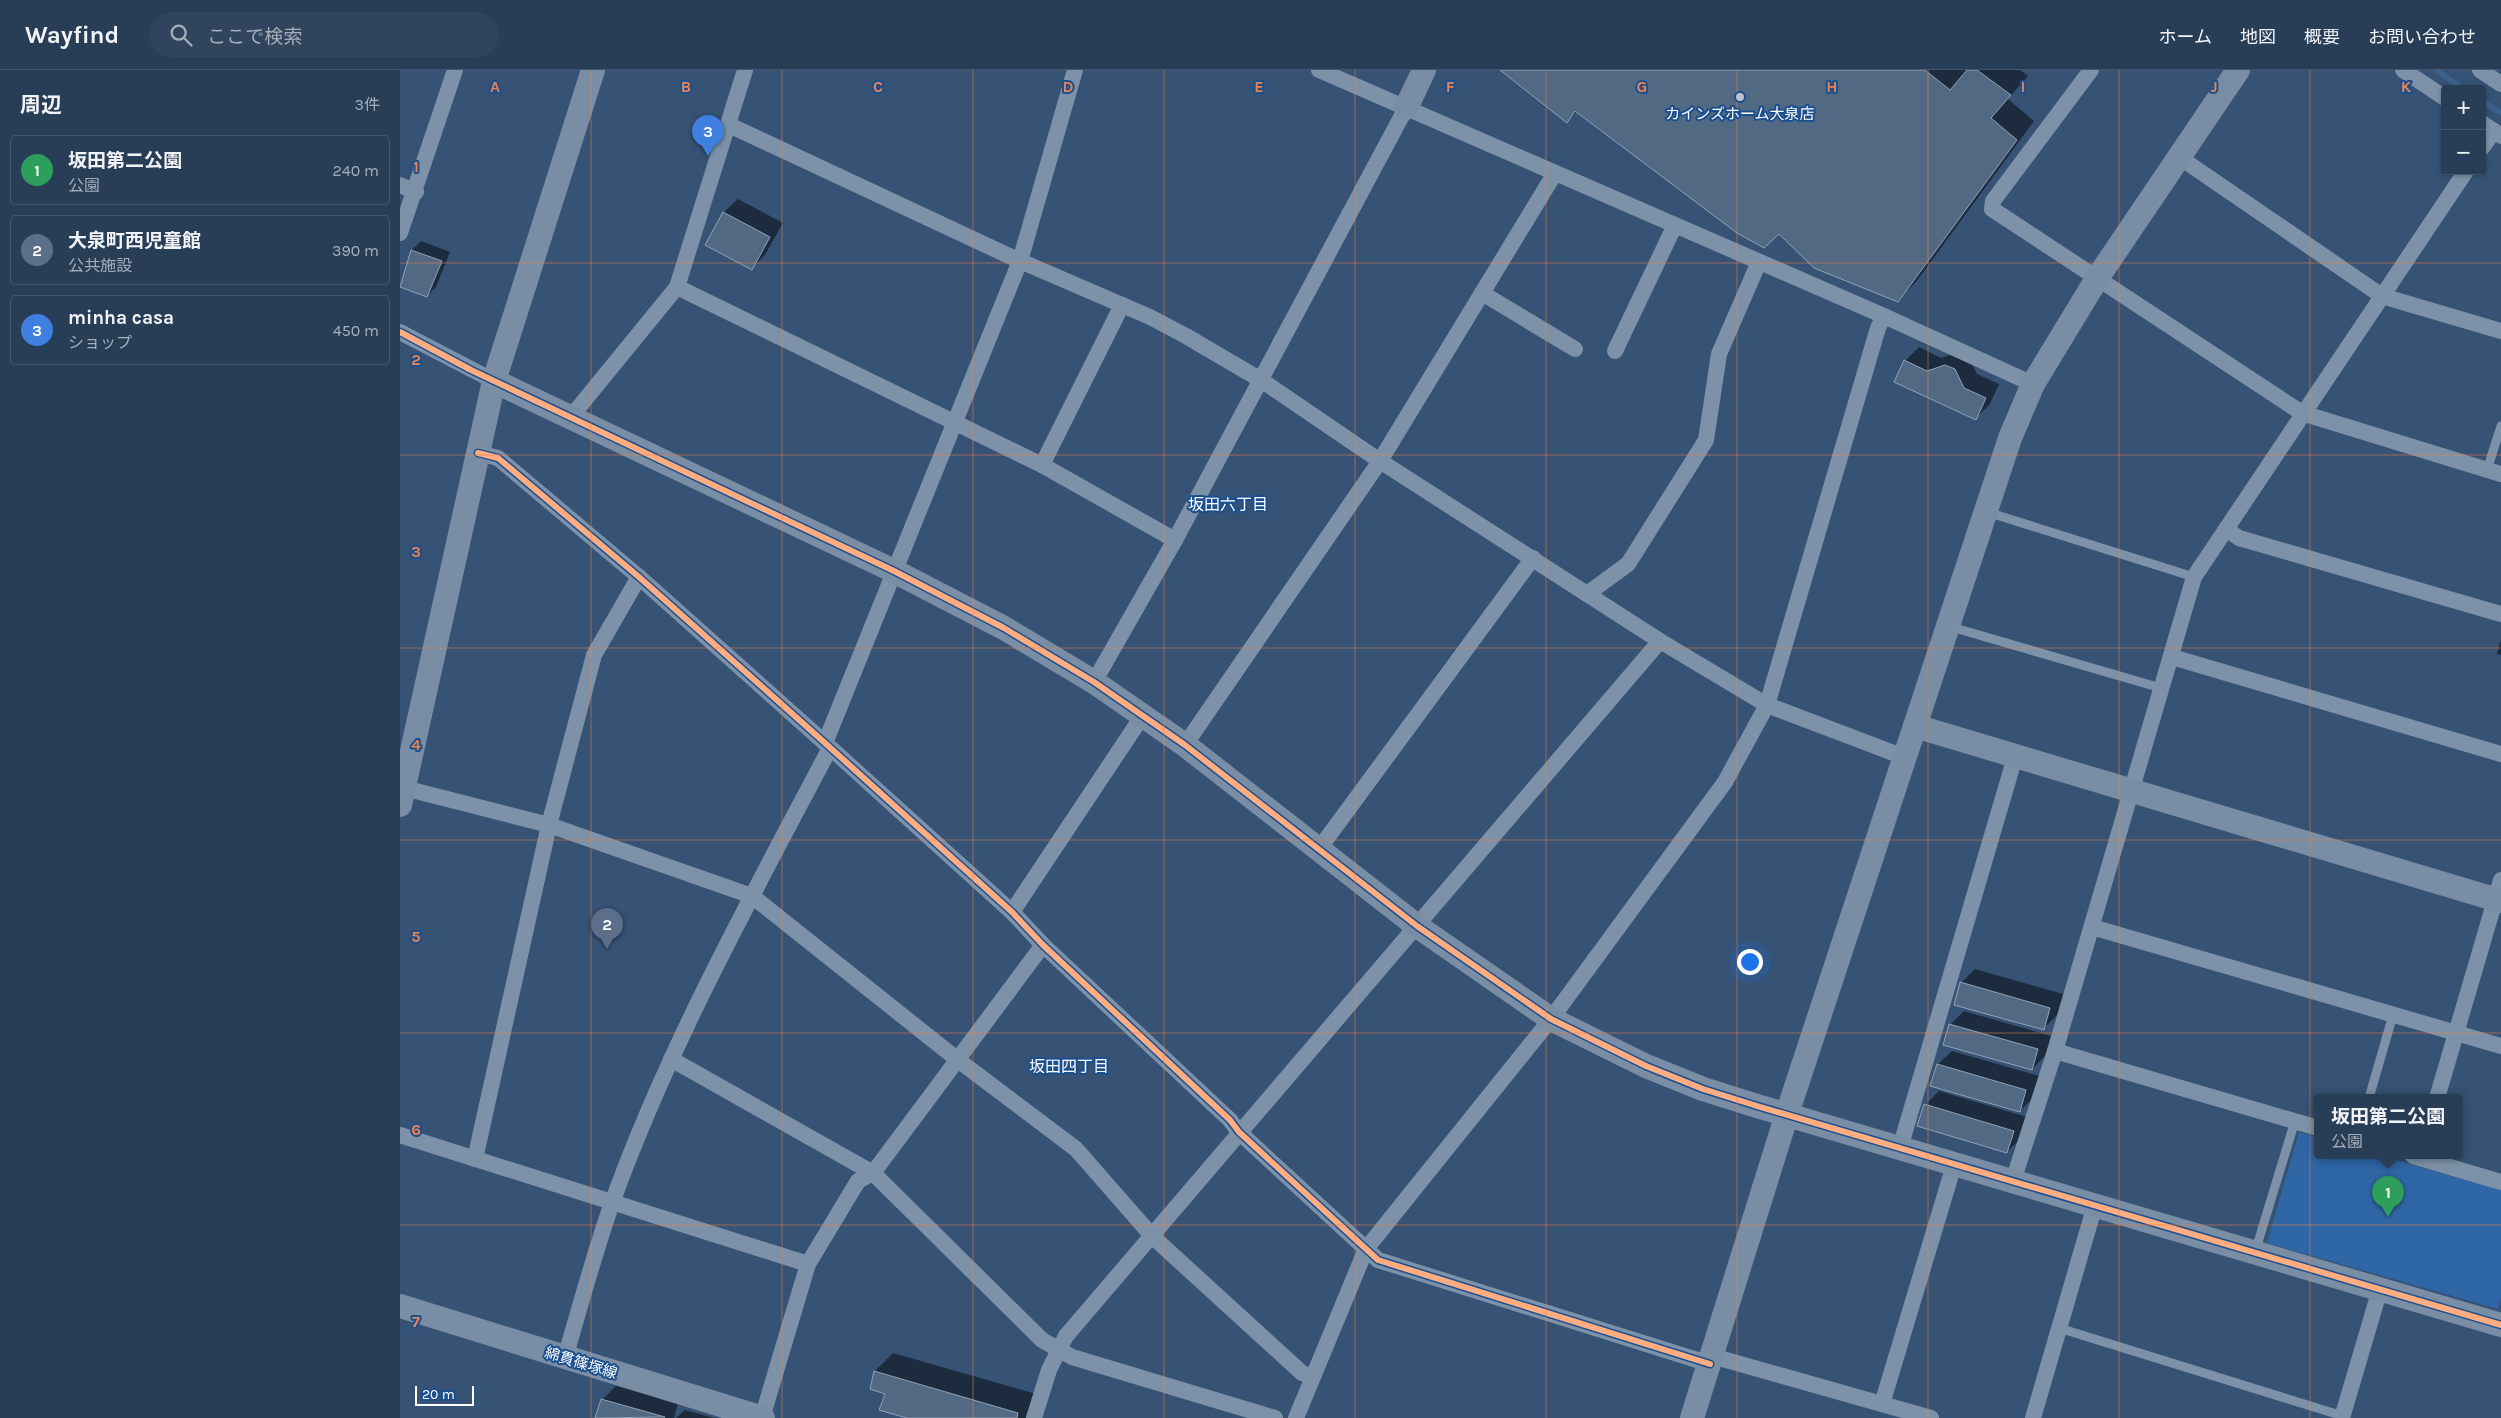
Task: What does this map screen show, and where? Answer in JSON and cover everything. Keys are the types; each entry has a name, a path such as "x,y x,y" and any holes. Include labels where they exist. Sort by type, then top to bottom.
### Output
{"street":[{"path":"400,233 416,192 455,70"},
{"path":"593,70 494,381 401,793 549,825 752,896 958,1060 1076,1149 1153,1237 1302,1373 1311,1376"},
{"path":"570,418 678,287 730,125 745,70"},
{"path":"565,1358 612,1203 671,1059 827,745 894,571 1020,261 1075,70"},
{"path":"1320,70 1884,316 2033,384"},
{"path":"1094,682 1176,540 1406,108 1424,70"},
{"path":"2091,70 1993,201 1992,209 2098,277 2302,414 2494,472"},
{"path":"1692,1418 1787,1114 1984,512 2010,438 2033,384 2098,277 2238,70"},
{"path":"2404,70 2441,95"},
{"path":"2480,70 2501,84"},
{"path":"730,125 1020,261 1122,305 1186,336 1260,380 1380,461 1660,641 1767,705 1904,757"},
{"path":"2179,157 2382,296 2501,331"},
{"path":"1186,745 1380,461 1555,173"},
{"path":"2013,1181 2055,1051 2194,577 2463,175"},
{"path":"400,184 416,192"},
{"path":"1615,351 1675,225"},
{"path":"1587,594 1628,564 1706,440 1718,354 1759,262"},
{"path":"678,287 1042,465 1176,540"},
{"path":"1482,293 1575,349"},
{"path":"1042,465 1122,305"},
{"path":"1296,1418 1311,1376 1366,1249 1551,1019 1725,782 1767,705 1875,338 1884,316"},
{"path":"400,332 570,418 894,571 1004,628 1094,682 1186,745 1417,926 1551,1019 1654,1070 1703,1089 1954,1165 2501,1325"},
{"path":"478,453 498,458 638,578 827,745 1012,912 1042,945 1378,1260 1711,1360 1931,1418"},
{"path":"2226,529 2239,538 2501,614"},
{"path":"1319,849 1533,558"},
{"path":"476,1159 549,825 594,655 638,578"},
{"path":"1034,1418 1058,1350 1066,1336 1153,1237 1240,1132 1660,641"},
{"path":"2172,656 2501,754"},
{"path":"1012,912 1143,715"},
{"path":"1915,726 2131,792 2499,893 2438,1094"},
{"path":"1900,1148 2015,756"},
{"path":"2092,927 2501,1046"},
{"path":"762,1418 808,1264 858,1181 872,1173 1042,945"},
{"path":"2055,1051 2314,1127"},
{"path":"671,1059 872,1173 1042,1340 1058,1350 1072,1358 1275,1418"},
{"path":"400,1135 808,1264"},
{"path":"2427,1159 2501,1182"},
{"path":"1882,1404 1954,1165"},
{"path":"2033,1418 2095,1206"},
{"path":"2345,1417 2380,1289"},
{"name":"綿貫篠塚線","path":"400,1306 762,1418"}],"lane":[{"path":"2494,472 2501,426"},
{"path":"1984,512 2194,577"},
{"path":"1948,626 2161,688"},
{"path":"2370,1094 2393,1015"},
{"path":"2256,1252 2295,1121"},
{"path":"2059,1328 2345,1417"}],"shaded area":[{"path":"2299,1132 2314,1137 2314,1159 2392,1159 2501,1190 2501,1298 2498,1309 2267,1243"}],"building":[{"path":"1500,70 1925,70 1950,90 1967,70 1977,70 2011,95 1991,118 2017,140 1898,302 1814,268 1779,234 1764,248 1737,233 1575,111 1567,123"},
{"path":"723,212 770,237 752,270 705,245"},
{"path":"411,250 442,261 427,297 400,287"},
{"path":"1904,360 1927,371 1945,365 1955,369 1964,388 1986,398 1976,420 1894,382"},
{"path":"1960,982 2050,1008 2044,1030 1954,1005"},
{"path":"1949,1024 2038,1049 2032,1070 1943,1045"},
{"path":"1937,1064 2026,1090 2020,1112 1930,1086"},
{"path":"1924,1104 2014,1131 2007,1153 1917,1126"},
{"path":"874,1371 1018,1413 1017,1418 907,1418 879,1410 885,1394 870,1389"},
{"path":"601,1399 665,1417 595,1418"}],"waterway":[{"path":"2436,70 2458,85"},
{"path":"2486,104 2501,113"}],"cycle path":[{"path":"400,332 471,370 894,571 1004,628 1094,682 1185,745 1417,926 1551,1019 1646,1066 1703,1089 1757,1106 2501,1325"},
{"path":"478,453 498,458 639,577 825,743 1012,912 1043,945 1230,1120 1239,1132 1378,1260 1710,1364"}],"place":[{"name":"カインズホーム大泉店","path":"1740,97"},
{"name":"minha casa","path":"708,156"},
{"name":"大泉町西児童館","path":"607,949"},
{"name":"坂田第二公園","path":"2388,1217"}],"district":[{"name":"坂田六丁目","path":"1228,504"},
{"name":"坂田四丁目","path":"1069,1066"}]}
